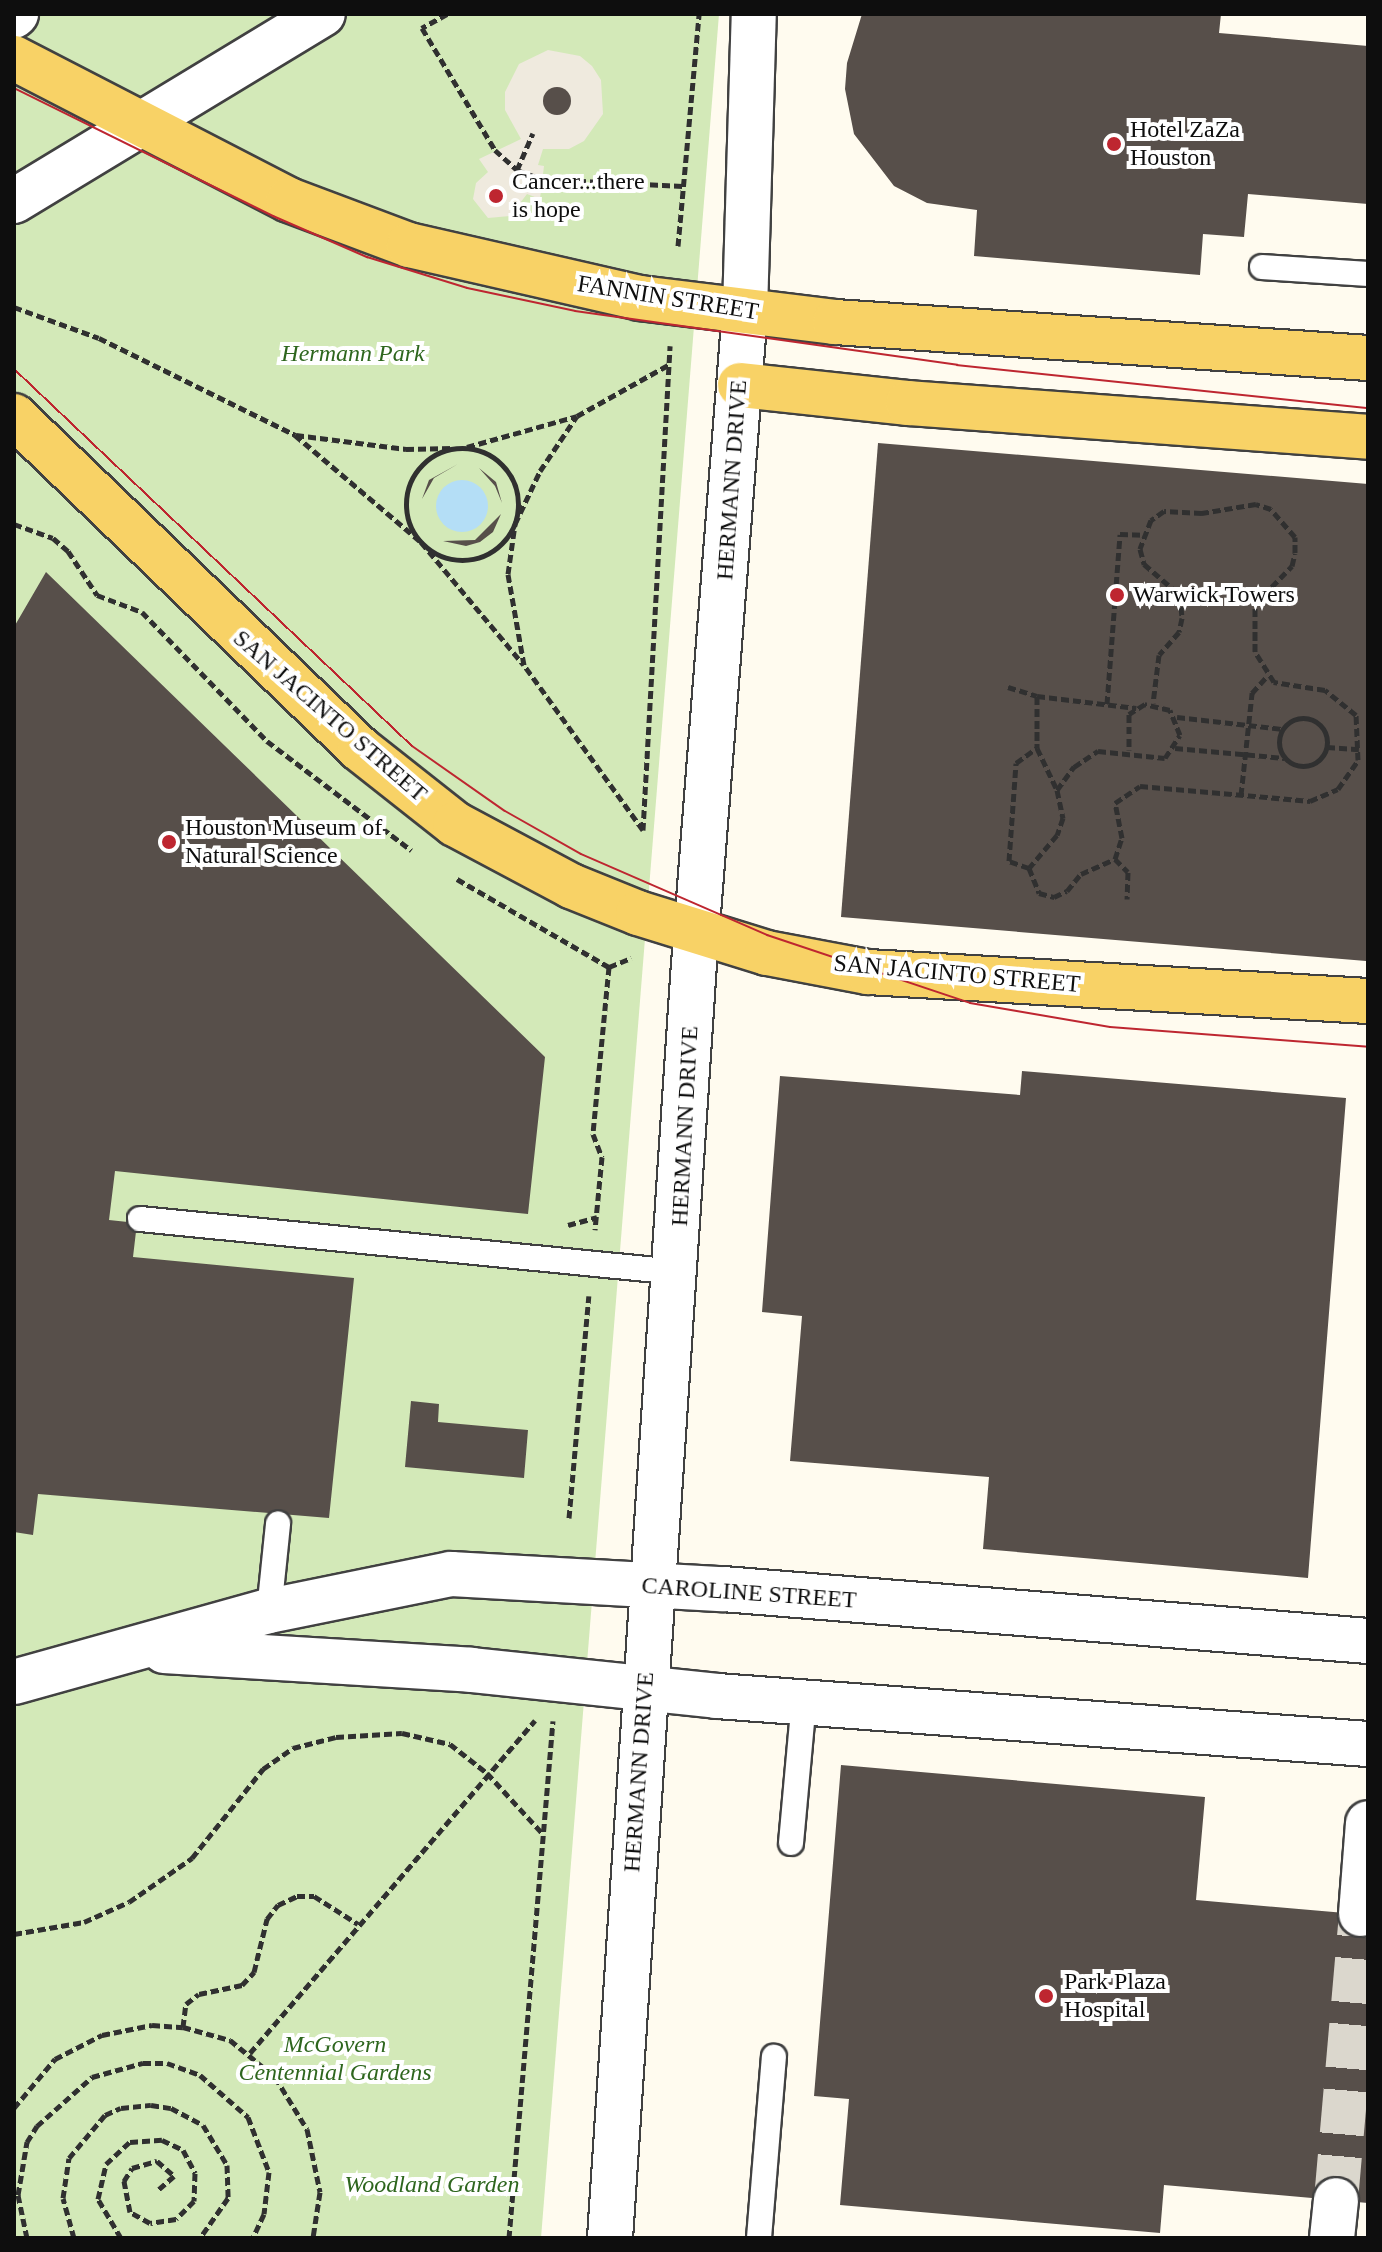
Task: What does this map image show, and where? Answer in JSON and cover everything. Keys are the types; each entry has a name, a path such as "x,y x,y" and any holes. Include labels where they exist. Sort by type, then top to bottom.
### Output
{"main road":[{"name":"FANNIN STREET","path":"14,58 289,200 409,245 640,298 851,324 1368,358"},
{"path":"740,385 923,405 1368,437"},
{"name":"SAN JACINTO STREET","path":"14,416 243,642 360,749 455,824 571,886 698,932 767,953 868,972 1368,1001"}],"street":[{"path":"14,201 143,126 323,14"},
{"name":"HERMANN DRIVE","path":"610,2238 644,1688 677,1272 698,932 745,310 754,14"},
{"name":"CAROLINE STREET","path":"14,1682 269,1611 451,1574 652,1585 1368,1641"},
{"name":"CAROLINE STREET","path":"137,1649 471,1670 644,1688 1368,1744"},
{"path":"1361,1914 1368,1823"}],"lane":[{"path":"1262,267 1368,274"},
{"path":"140,1219 677,1272"},
{"path":"265,1659 278,1524"},
{"path":"791,1843 804,1701"},
{"path":"759,2238 774,2057"}],"path":[{"path":"447,14 422,28 495,150 517,170 542,179 683,186"},
{"path":"678,246 699,14"},
{"path":"517,170 533,133"},
{"path":"14,307 99,338 295,435 440,556 462,560 485,556 503,543 540,471 577,416"},
{"path":"670,364 643,830 524,665 409,524 406,502 411,481 420,466 463,448 577,416 670,364"},
{"path":"295,435 406,449 463,448 484,452 502,464 516,492 508,574 524,665"},
{"path":"1037,748 1016,763 1009,861 1029,868 1039,893 1054,897 1067,891 1081,874 1115,859 1122,838 1115,803 1127,791 1140,786 1310,801 1326,796 1351,777 1359,749 1356,715 1340,699 1325,690 1274,682 1255,652 1252,621 1260,597 1292,566 1295,537 1285,519 1256,504 1202,513 1164,511 1143,535 1144,564 1180,595 1179,632 1159,655 1153,703"},
{"path":"14,524 53,538 68,551 97,595 142,612 267,741 420,856"},
{"path":"1107,704 1120,534 1143,535"},
{"path":"1241,795 1252,693 1268,675"},
{"path":"1008,687 1037,696 1136,708"},
{"path":"1029,868 1057,835 1063,818 1057,790 1037,748 1037,696"},
{"path":"1129,750 1129,714 1136,708 1153,703 1176,717 1283,729"},
{"path":"1057,790 1085,758 1098,751 1129,750 1156,760 1175,748 1180,735 1176,717"},
{"path":"1286,758 1279,744 1283,729 1296,719 1312,720 1324,731 1327,747"},
{"path":"1327,747 1359,749"},
{"path":"1175,748 1286,758 1298,765 1313,764 1327,747"},
{"path":"1115,859 1128,872 1127,899"},
{"path":"445,871 609,967"},
{"path":"609,967 636,956"},
{"path":"569,1518 602,1157 593,1134 609,967"},
{"path":"250,2053 545,1709"},
{"path":"509,2238 553,1714"},
{"path":"14,1934 84,1922 129,1902 192,1858 263,1769 293,1748 336,1737 402,1733 450,1744 487,1773 544,1835"},
{"path":"183,2027 186,2004 199,1994 242,1985 254,1972 267,1919 278,1905 297,1896 314,1896 358,1924"},
{"path":"14,2108 17,2098 55,2059 102,2035 152,2025 183,2027 230,2040 250,2053 292,2101 307,2129 320,2192 313,2238"},
{"path":"27,2238 18,2195 27,2142 37,2126 92,2077 143,2063 167,2063 200,2075 248,2117 269,2172 264,2214 253,2238"},
{"path":"74,2238 63,2198 69,2158 105,2115 121,2108 151,2105 171,2108 203,2125 227,2165 228,2198 200,2238"},
{"path":"121,2238 103,2214 99,2183 106,2164 130,2142 162,2140 183,2150 195,2173 194,2201 176,2219 151,2223 130,2212 124,2181 132,2168 157,2161 174,2176 157,2191"}],"green space":[{"name":"Hermann Park","path":"14,14 719,14 541,2238 14,2238"}],"shaded area":[{"path":"548,50 580,56 592,66 601,80 603,114 584,141 569,149 543,149 538,165 544,166 540,199 527,194 510,216 488,218 473,199 476,183 488,172 479,159 521,139 505,110 505,92 519,64"}],"water":[{"path":"462,480 480,488 488,506 480,524 462,532 444,524 436,506 444,488"}],"building":[{"name":"Hotel ZaZa Houston","path":"862,14 1221,14 1219,33 1368,46 1368,204 1248,194 1244,237 1203,234 1200,275 974,256 977,210 927,203 894,186 854,134 845,89 847,63"},
{"path":"557,87 567,91 571,101 567,111 557,115 547,111 543,101 547,91"},
{"name":"Warwick Towers","path":"878,443 1368,484 1366,961 841,917"},
{"path":"458,464 434,478 422,499 429,480"},
{"path":"479,468 496,482 502,503 495,486"},
{"path":"501,514 493,532 480,542 466,546 443,541 475,540"},
{"name":"Houston Museum of Natural Science","path":"46,572 545,1057 528,1214 115,1171 109,1220 137,1223 133,1257 354,1278 329,1518 38,1494 33,1535 14,1532 14,627"},
{"path":"1022,1071 1346,1098 1308,1578 983,1549 989,1477 790,1461 802,1316 762,1312 780,1076 1020,1095"},
{"path":"411,1401 439,1404 438,1422 528,1430 524,1478 405,1467"},
{"name":"Park Plaza Hospital","path":"841,1765 1205,1797 1196,1900 1368,1915 1368,2203 1164,2185 1160,2233 840,2205 849,2099 814,2096"}],"tunnel":[{"path":"1336,2200 1361,1914"}],"tram line":[{"path":"14,88 273,216 367,257 467,288 575,311 957,365 1368,408"},
{"path":"14,369 412,746 505,811 581,854 767,935 970,1003 1110,1027 1368,1047"}],"place":[{"name":"Hotel ZaZa Houston","path":"1114,144"},
{"name":"Cancer...there is hope","path":"496,196"},
{"name":"Warwick Towers","path":"1117,595"},
{"name":"Houston Museum of Natural Science","path":"169,842"},
{"name":"Park Plaza Hospital","path":"1046,1996"}],"park label":[{"name":"McGovern Centennial Gardens","path":"335,2059"},
{"name":"Woodland Garden","path":"432,2185"}]}
